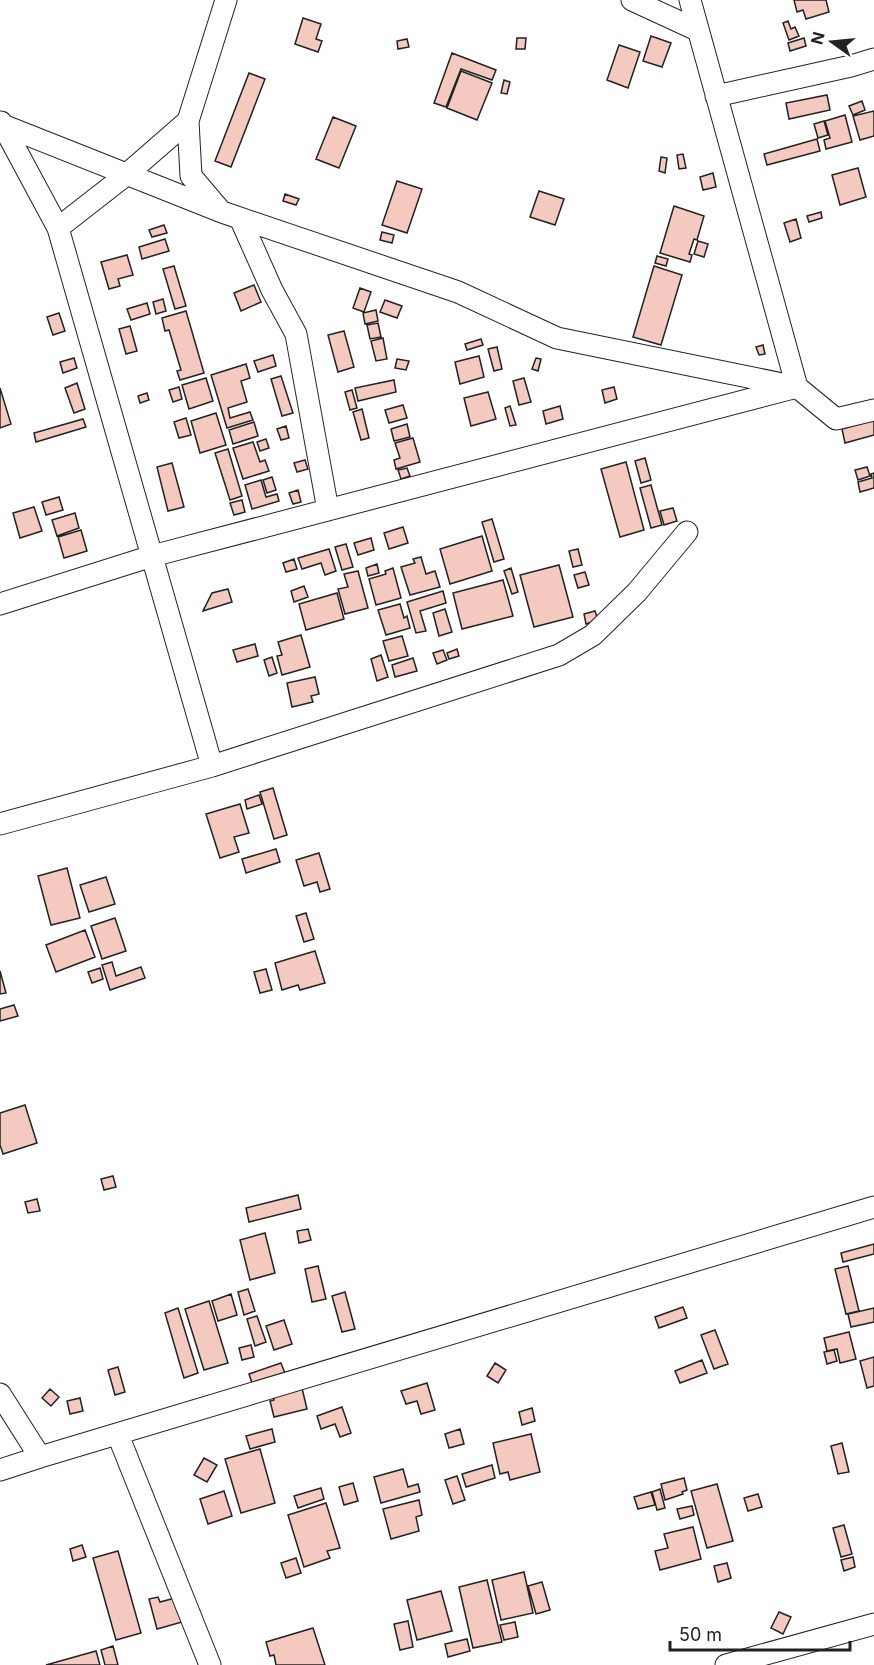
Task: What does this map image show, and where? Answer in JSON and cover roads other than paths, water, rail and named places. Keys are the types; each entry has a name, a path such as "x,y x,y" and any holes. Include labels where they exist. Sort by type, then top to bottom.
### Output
{"street":[{"path":"226,0 188,121 191,176 231,215 296,334 328,510"},
{"path":"632,0 698,30"},
{"path":"690,0 797,387"},
{"path":"716,96 874,59"},
{"path":"58,228 126,175 188,121"},
{"path":"0,122 126,175 231,215 458,292 557,338 797,387 836,419 874,410"},
{"path":"0,122 58,228 212,766"},
{"path":"0,604 152,556 797,387"},
{"path":"0,824 212,766 559,656 593,635 637,592 687,532"},
{"path":"0,1470 874,1207"},
{"path":"0,1394 40,1458"},
{"path":"118,1435 210,1665"},
{"path":"739,1663 874,1624"}]}
